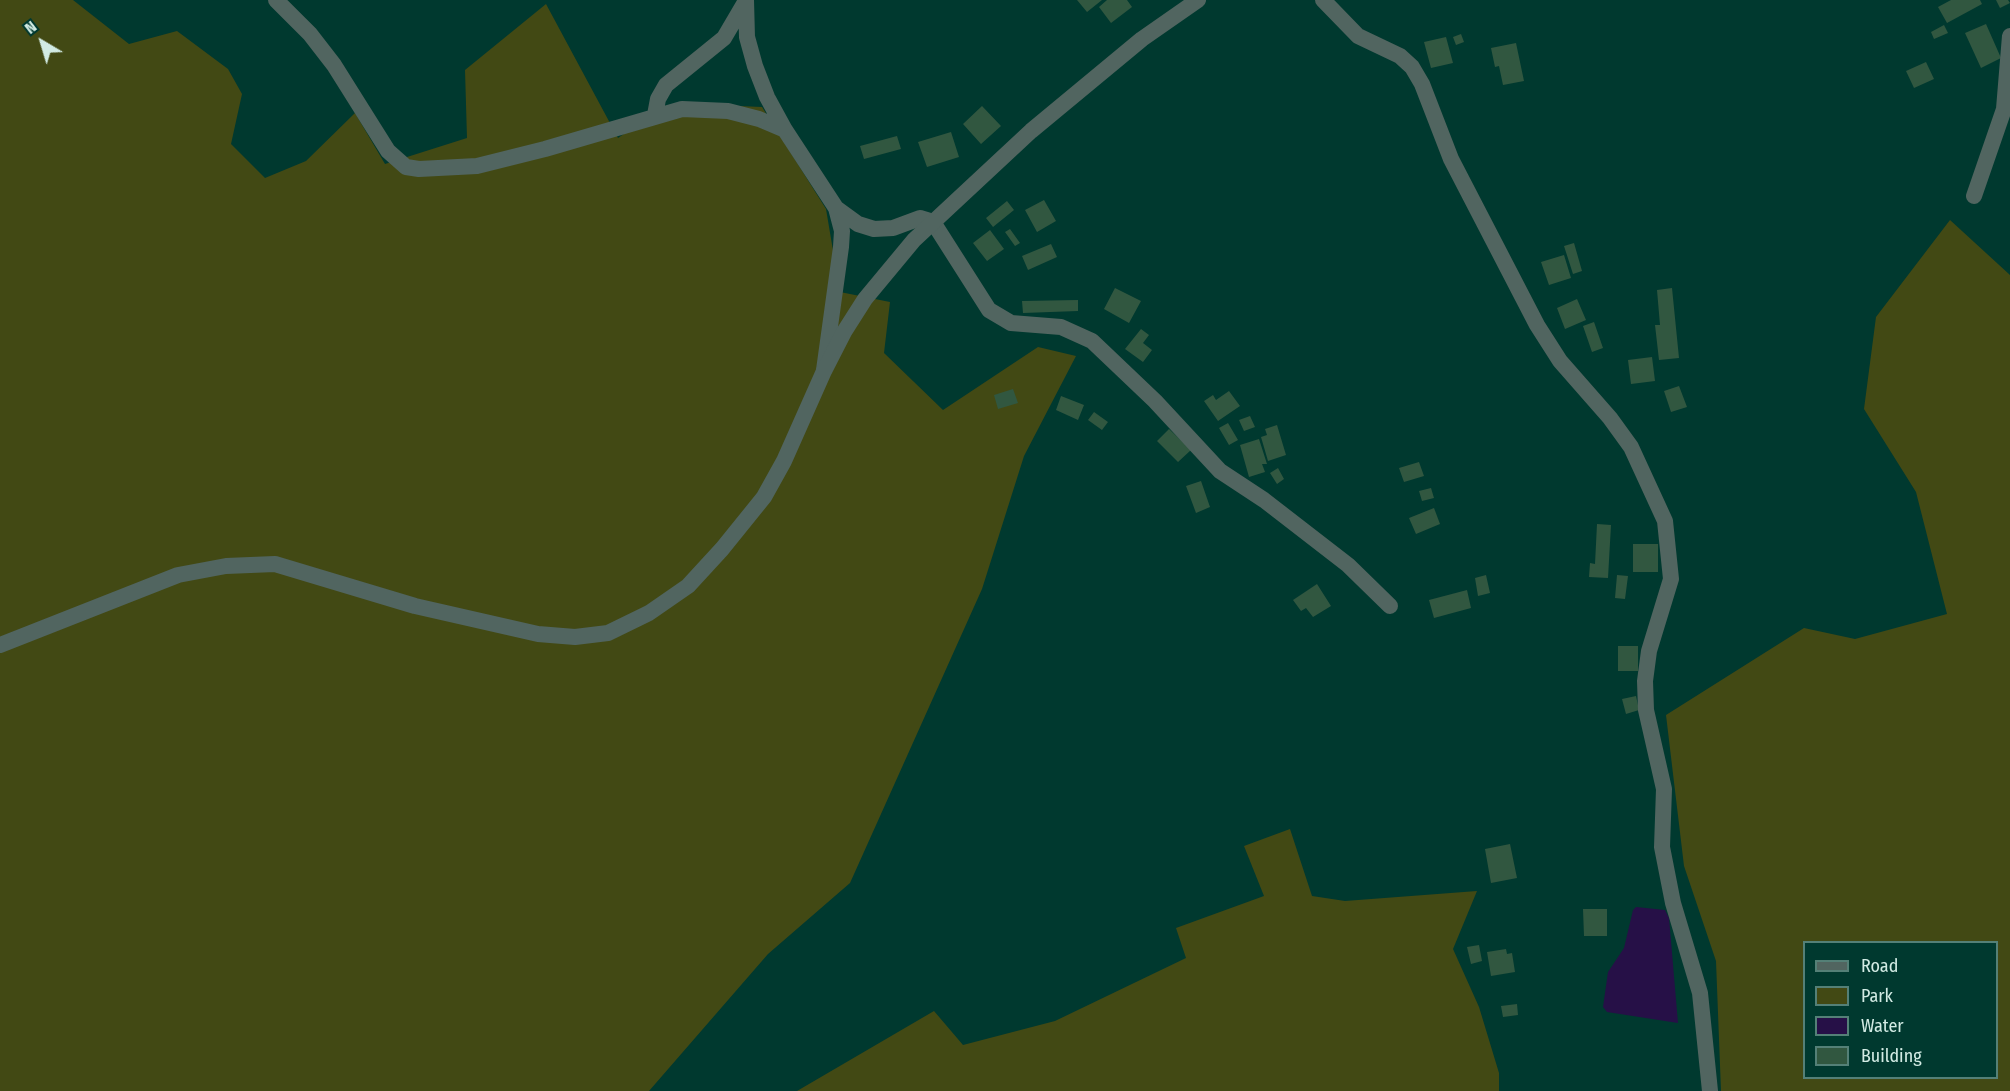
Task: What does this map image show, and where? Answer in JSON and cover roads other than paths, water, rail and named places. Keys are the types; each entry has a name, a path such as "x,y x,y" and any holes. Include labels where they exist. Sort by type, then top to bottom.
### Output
{"street":[{"path":"276,0 310,34 334,65 388,151 406,167 419,169 477,166 545,149 682,108 703,108 759,119 785,130"},
{"path":"0,645 178,574 226,566 275,564 415,606 506,628 575,637 608,633 649,613 688,586 722,549 764,497 784,461 824,370 865,299 933,222 1023,138 1142,39 1198,0"},
{"path":"1323,0 1358,36 1400,56 1412,67 1422,84 1451,159 1537,325 1560,362 1610,418 1631,447 1665,521 1671,579 1649,651 1644,681 1646,710 1664,789 1662,847 1673,903 1700,993 1710,1091"},
{"path":"655,115 655,107 666,85 724,38 745,1"},
{"path":"745,1 747,37 755,66 785,130 836,208 842,231 824,370"},
{"path":"1974,196 2004,109 2010,36"},
{"path":"836,208 858,224 874,229 893,228 920,218 933,222 989,310 1011,323 1061,327 1092,341 1155,402 1220,471 1264,500 1348,565 1390,606"}],"water":[{"path":"1636,907 1665,910 1669,918 1678,1023 1607,1012 1603,1007 1608,972 1624,948 1633,910"}]}
